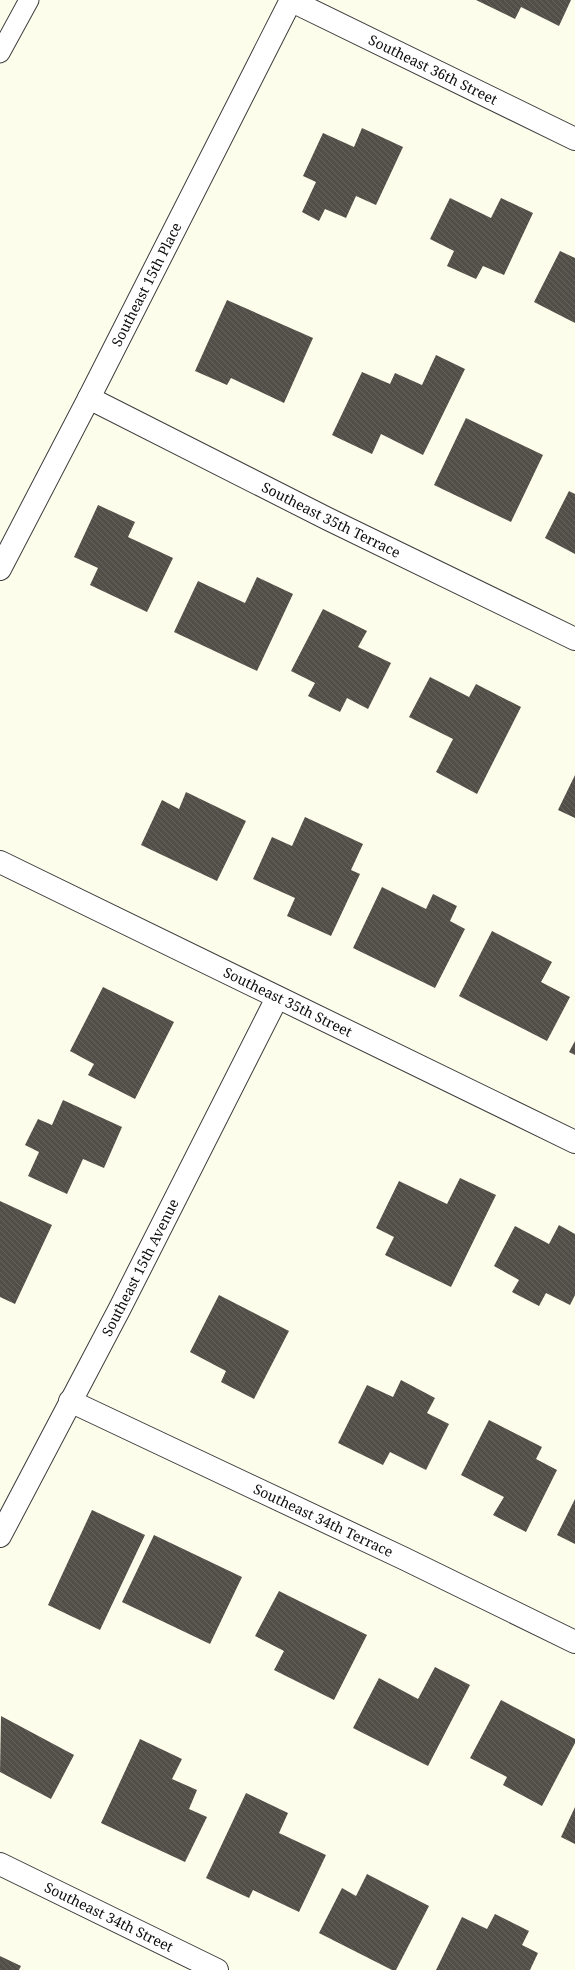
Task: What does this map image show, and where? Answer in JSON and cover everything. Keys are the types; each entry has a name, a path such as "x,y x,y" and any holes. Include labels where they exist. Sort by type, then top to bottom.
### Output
{"street":[{"name":"Southeast 36th Street","path":"291,0 575,138"},
{"name":"Southeast 15th Place","path":"0,569 89,398 291,0"},
{"name":"Southeast 35th Terrace","path":"89,398 328,519 575,639"},
{"name":"Southeast 35th Street","path":"0,862 575,1142"},
{"name":"Southeast 15th Avenue","path":"0,1536 277,998"},
{"name":"Southeast 34th Terrace","path":"70,1401 391,1552 575,1642"},
{"name":"Southeast 34th Street","path":"0,1864 218,1970"}],"lane":[{"path":"0,53 29,0"}],"building":[{"path":"476,0 571,0 559,26 521,7 515,19"},
{"path":"362,128 403,147 376,205 356,196 346,218 325,209 319,221 302,212 316,182 303,176 323,133 354,147"},
{"path":"450,198 491,218 501,198 533,213 504,275 483,266 476,279 447,266 454,251 430,239"},
{"path":"560,251 575,258 575,323 534,302"},
{"path":"227,300 313,338 284,403 231,378 227,385 195,371"},
{"path":"436,355 465,369 423,455 381,434 372,454 332,435 362,372 390,384 395,373 422,385"},
{"path":"466,418 543,455 511,522 434,485"},
{"path":"569,491 575,494 575,554 545,538"},
{"path":"98,505 135,522 128,537 173,558 147,612 90,585 98,568 74,557"},
{"path":"257,577 293,594 257,671 174,632 198,581 245,603"},
{"path":"323,609 367,631 358,647 391,663 368,709 347,698 340,712 308,696 315,683 291,671"},
{"path":"430,677 469,697 476,684 521,707 477,794 436,772 453,739 409,717"},
{"path":"575,775 575,818 558,810"},
{"path":"186,792 246,821 217,881 141,845 162,800 179,809"},
{"path":"305,817 363,844 351,870 360,874 331,936 287,916 295,898 253,879 272,837 292,846"},
{"path":"382,887 426,909 433,894 457,906 450,921 465,929 435,988 353,948"},
{"path":"492,931 552,962 541,982 570,997 547,1041 459,996"},
{"path":"103,987 174,1022 135,1099 88,1075 94,1064 70,1051"},
{"path":"575,1041 575,1055 569,1052"},
{"path":"63,1100 122,1127 104,1168 83,1159 67,1194 28,1176 39,1152 25,1145 38,1119 52,1125"},
{"path":"460,1178 496,1195 451,1287 385,1255 394,1237 376,1228 399,1181 447,1204"},
{"path":"0,1201 52,1225 15,1304 0,1297"},
{"path":"559,1225 575,1234 575,1295 570,1305 546,1293 539,1306 512,1292 519,1280 494,1266 515,1226 549,1244"},
{"path":"219,1295 289,1331 254,1399 221,1382 226,1371 190,1352"},
{"path":"401,1380 435,1398 427,1413 449,1424 426,1470 390,1452 383,1465 338,1443 367,1385 393,1397"},
{"path":"489,1420 542,1447 536,1459 557,1470 526,1532 493,1515 504,1497 461,1475"},
{"path":"575,1499 575,1544 557,1535"},
{"path":"92,1510 145,1535 100,1630 48,1605"},
{"path":"154,1535 242,1577 210,1644 122,1602"},
{"path":"279,1591 367,1635 334,1700 274,1670 284,1651 255,1636"},
{"path":"435,1667 470,1685 428,1766 353,1728 379,1678 418,1699"},
{"path":"501,1700 575,1739 575,1743 542,1806 503,1785 507,1777 470,1758"},
{"path":"1,1716 74,1755 51,1799 0,1772"},
{"path":"140,1739 182,1759 172,1779 197,1790 189,1809 207,1817 185,1862 101,1823"},
{"path":"246,1793 288,1813 279,1833 326,1855 299,1912 253,1890 249,1898 206,1878"},
{"path":"575,1807 575,1844 561,1837"},
{"path":"367,1874 429,1906 396,1970 392,1970 319,1933 342,1888 356,1896"},
{"path":"495,1914 529,1931 522,1945 538,1953 530,1970 436,1970 462,1917 487,1929"},
{"path":"0,1956 21,1966 19,1970 0,1970"}]}
